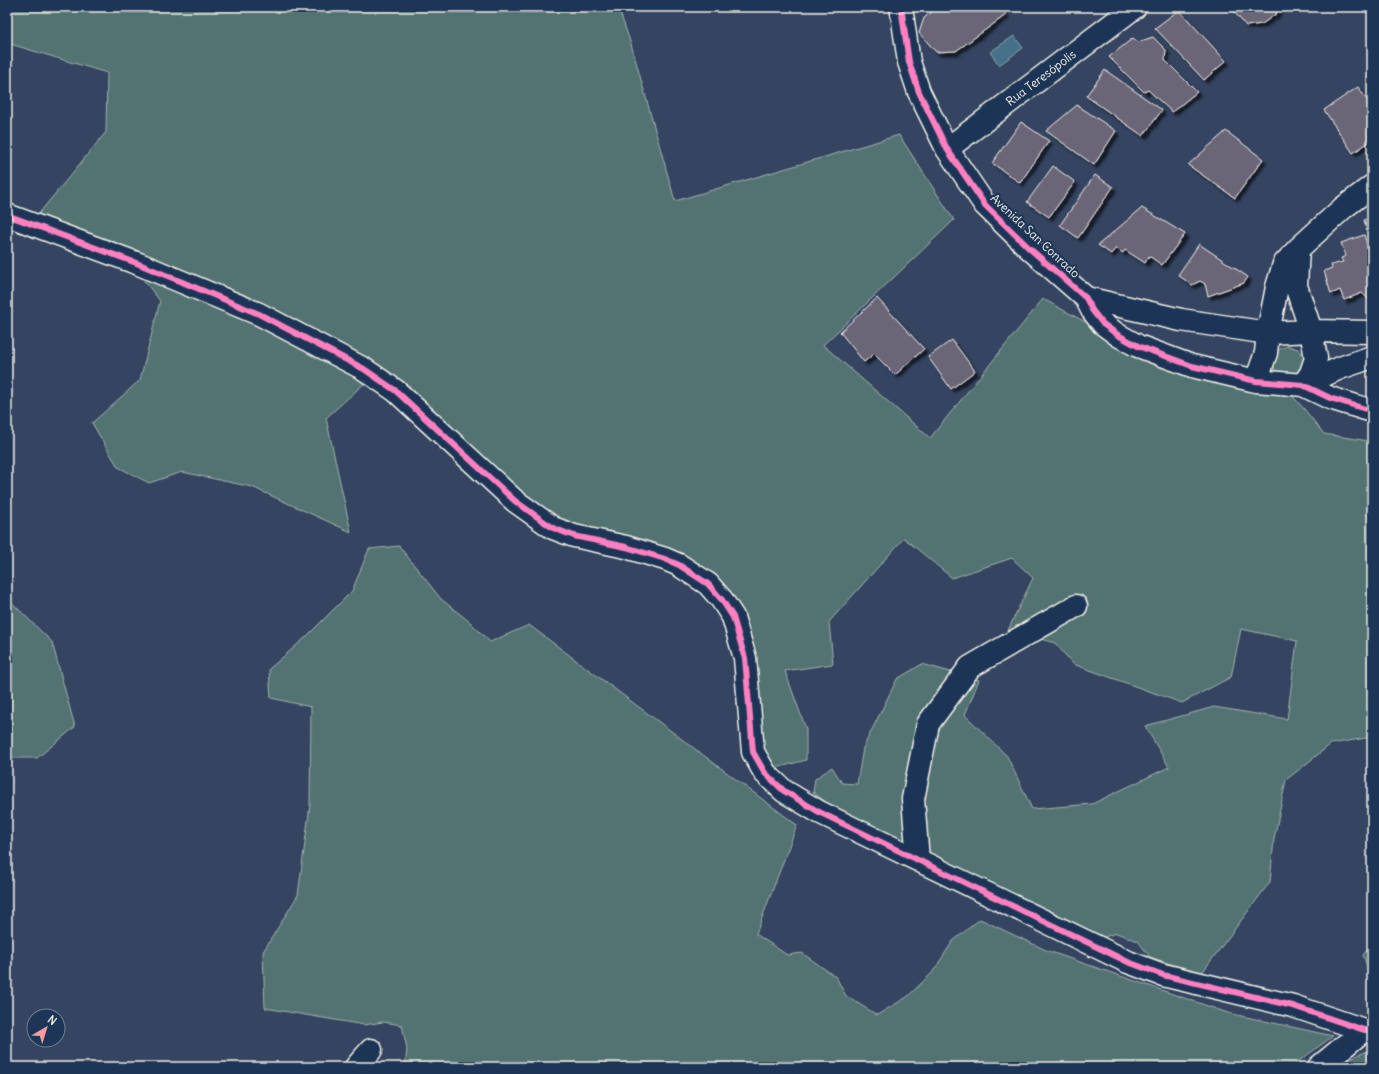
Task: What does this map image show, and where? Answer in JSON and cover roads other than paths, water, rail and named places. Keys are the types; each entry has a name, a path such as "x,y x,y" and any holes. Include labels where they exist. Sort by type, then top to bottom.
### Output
{"street":[{"name":"Avenida San Conrado","path":"901,7 909,62 919,92 947,149 985,205 1028,248 1086,298 1092,310 1103,324 1118,335 1138,346 1192,366 1256,381 1303,386"},
{"name":"Rua Teresópolis","path":"947,149 1135,7"},
{"path":"1256,381 1266,353 1268,333 1277,287 1284,264 1298,249 1343,208 1372,186"},
{"path":"7,215 139,264 266,318 364,369 396,391 515,501 553,528 574,536 626,547 665,559 679,565 708,584 722,600 733,617 745,658 753,752 765,773 784,791 818,812 1128,962 1163,975 1293,1006 1368,1030"},
{"path":"1298,249 1296,286 1311,331 1316,358 1311,372 1303,386"},
{"name":"Avenida San Conrado","path":"1086,298 1175,319 1268,333 1311,331"},
{"path":"1311,331 1372,332"},
{"path":"1303,386 1340,368 1372,357"},
{"path":"1303,386 1330,398 1372,411"},
{"path":"918,860 913,799 928,724 970,667 1076,606"},
{"path":"1319,1067 1368,1030"},
{"path":"356,1067 371,1050"}],"water":[{"path":"1014,36 1023,48 999,65 990,52"}]}
